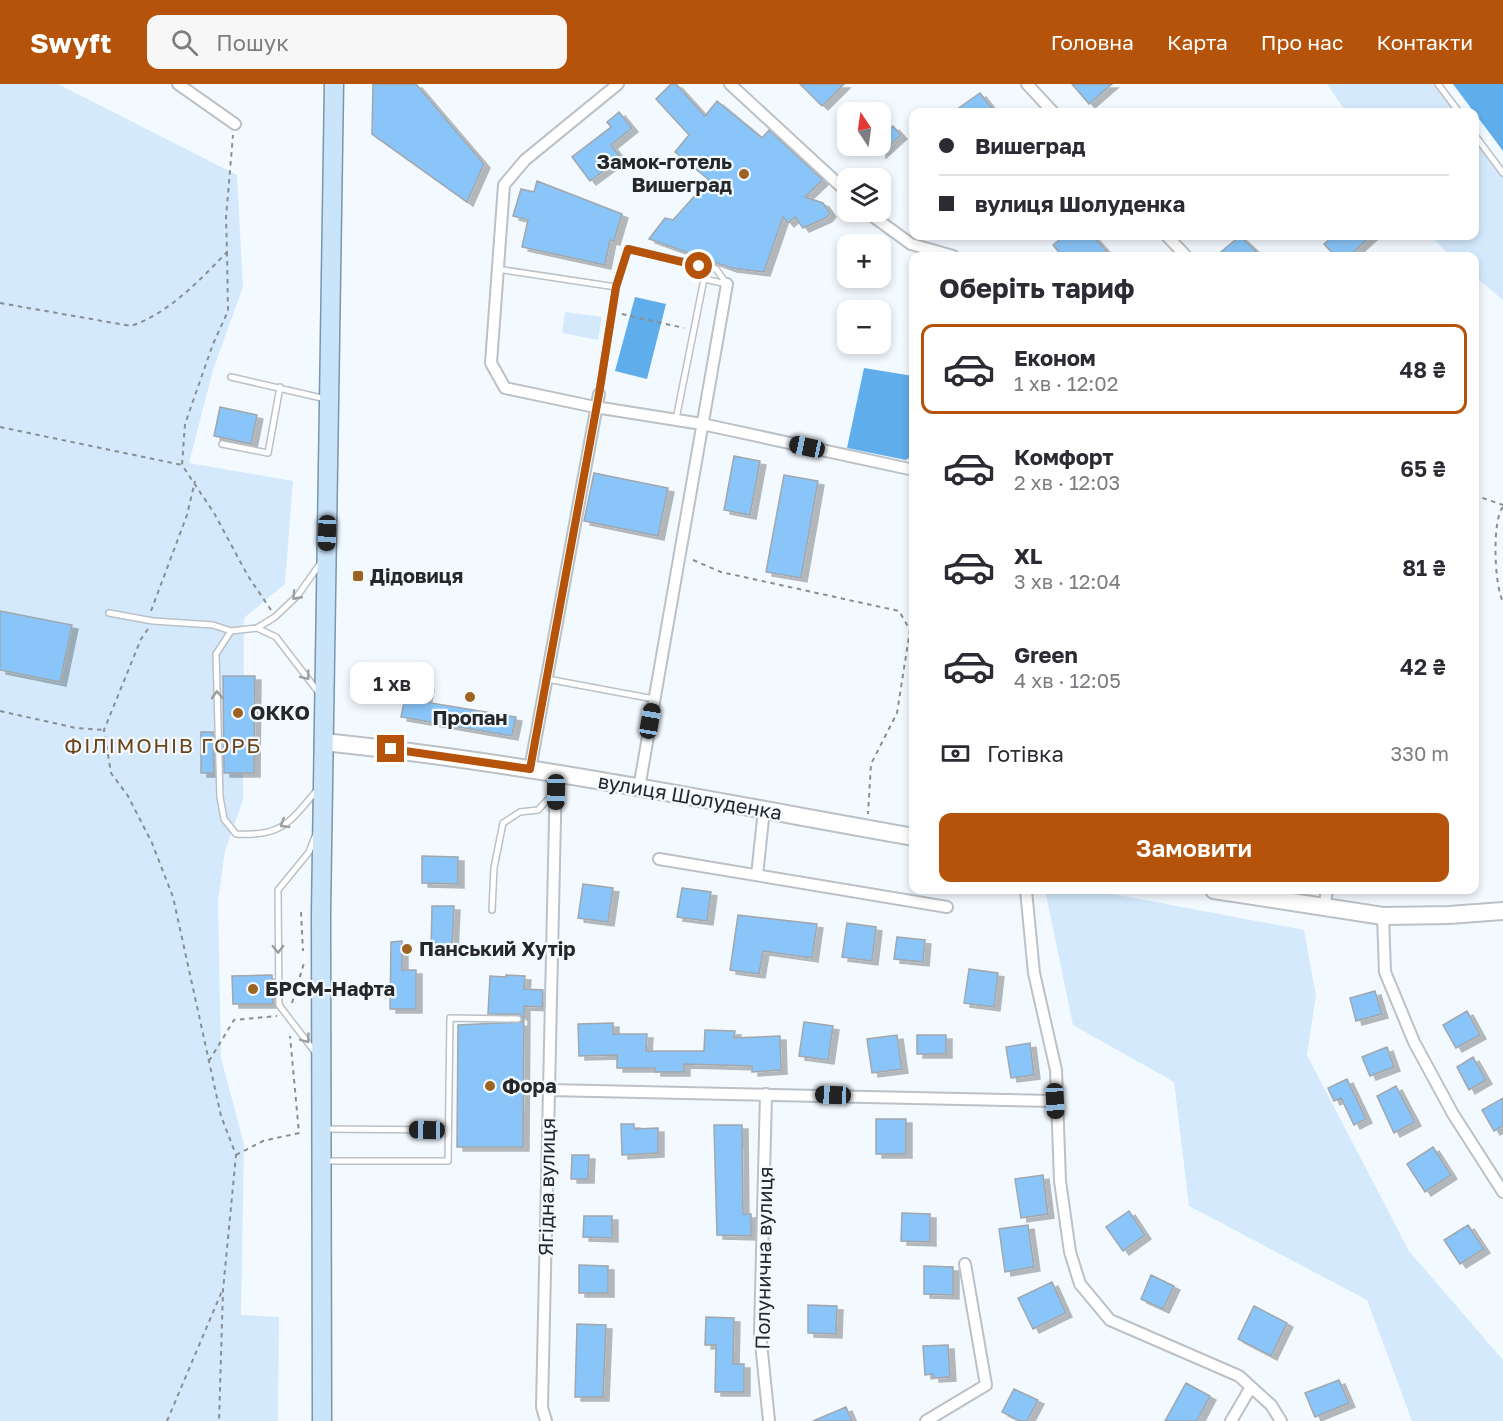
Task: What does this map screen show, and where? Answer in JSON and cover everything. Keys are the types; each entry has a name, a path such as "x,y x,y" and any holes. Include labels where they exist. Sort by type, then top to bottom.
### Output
{"main road":[{"path":"322,1421 323,742 334,84"},
{"name":"вулиця Шолуденка","path":"323,742 414,751 556,773 909,836"},
{"path":"1237,894 1324,909 1383,916 1503,911"},
{"path":"322,1384 327,1421"}],"street":[{"path":"178,84 235,124"},
{"path":"618,84 525,160 504,185 496,269 491,363 505,388 595,407 702,424 909,469"},
{"path":"730,84 837,183"},
{"path":"1027,84 1049,108"},
{"path":"881,222 911,244 939,252"},
{"path":"1171,240 1182,252"},
{"path":"639,788 727,284"},
{"path":"530,769 599,394"},
{"name":"Ягідна вулиця","path":"546,1421 542,1407 556,773"},
{"path":"757,875 764,810"},
{"path":"659,859 947,907"},
{"path":"1026,894 1034,973 1056,1070 1055,1101 1060,1181 1070,1252 1080,1284 1110,1320 1239,1376 1270,1405 1281,1421"},
{"path":"1324,909 1326,894"},
{"path":"1383,916 1385,972 1414,1042 1453,1113 1503,1192"},
{"path":"549,1090 1055,1101"},
{"name":"Полунична вулиця","path":"766,1094 760,1332 769,1421"},
{"path":"926,1421 986,1385 964,1264"},
{"path":"1231,1421 1251,1387"}],"lane":[{"path":"1438,84 1456,108"},
{"path":"1479,141 1503,173"},
{"path":"599,394 616,287 628,249 716,269 727,284"},
{"path":"496,269 616,287"},
{"path":"676,419 704,279 727,284"},
{"path":"231,377 330,400"},
{"path":"222,444 268,453 280,387"},
{"path":"109,613 153,621 213,625 231,631 257,628 275,617 298,596 326,555"},
{"path":"257,628 276,637 324,699"},
{"path":"231,631 216,654 220,797 224,819 236,834 260,835 288,824 323,781"},
{"path":"547,680 654,699"},
{"path":"492,910 494,868 503,823 520,812 538,810 556,792"},
{"path":"323,813 309,852 278,890 279,1005 323,1063"},
{"path":"323,1161 448,1161 450,1018 519,1019"},
{"path":"324,1129 448,1130"}],"path":[{"path":"182,465 185,424 213,344 228,310 226,252 229,158 235,124"},
{"path":"0,303 131,326 150,320 186,292 226,252"},
{"path":"628,315 694,330"},
{"path":"0,428 182,465 195,481 248,576 275,617"},
{"path":"195,481 187,515 151,606 153,621 141,639 104,730 111,772 128,796 152,843 173,897 221,1116 236,1155 223,1290 219,1421"},
{"path":"1479,497 1502,506 1495,549 1497,591 1503,602"},
{"path":"679,554 721,572 899,611 909,628"},
{"path":"867,829 871,764 897,713 909,636"},
{"path":"0,711 76,728 104,730"},
{"path":"301,912 303,952"},
{"path":"236,1155 262,1141 299,1133 288,1015 304,962"},
{"path":"209,1061 234,1020 288,1015"},
{"path":"167,1421 223,1290"}],"shaded area":[{"path":"0,84 58,84 237,175 243,287 213,370 189,463 293,481 285,584 244,618 243,800 225,851 218,901 221,1058 244,1144 241,1315 279,1317 278,1421 0,1421"},
{"path":"1327,84 1438,84 1456,108 1343,108"},
{"path":"1479,140 1503,173 1503,300 1479,280 1479,252 1446,252 1435,240 1479,240"},
{"path":"565,312 602,317 598,340 562,333"},
{"path":"1046,894 1113,894 1304,930 1316,995 1307,1055 1409,1251 1503,1360 1503,1421 1412,1421 1367,1300 1189,1206 1174,1082 1073,1025"}],"water":[{"path":"1453,84 1503,84 1503,151 1479,119 1479,108 1471,108"},
{"path":"635,297 666,304 647,379 615,371"},
{"path":"864,368 909,375 909,458 906,460 847,448"}],"building":[{"path":"373,84 416,84 484,164 467,202 372,134"},
{"path":"671,84 676,84 705,116 717,101 762,138 769,130 823,180 805,197 823,203 830,213 826,218 803,228 795,217 788,223 783,217 764,272 731,268 649,239 665,218 673,220 709,180 675,152 689,135 656,99"},
{"path":"800,84 844,84 822,106"},
{"path":"1072,84 1112,84 1089,104"},
{"path":"980,93 992,108 959,108"},
{"path":"619,112 632,128 611,145 621,158 590,181 572,157 611,127 607,122"},
{"path":"893,126 901,135 891,144 891,128"},
{"path":"537,181 622,214 614,241 610,240 605,265 522,247 528,220 513,216 521,189 534,192"},
{"path":"1059,240 1097,240 1107,252 1059,252 1053,245"},
{"path":"1235,240 1244,240 1256,251 1255,252 1221,252"},
{"path":"1328,240 1367,240 1353,252 1331,252 1324,244"},
{"path":"220,407 257,415 251,444 214,436"},
{"path":"734,456 760,461 750,515 724,510"},
{"path":"594,473 668,488 658,536 584,521"},
{"path":"784,475 818,481 801,578 766,572"},
{"path":"0,611 72,625 60,682 0,670"},
{"path":"223,676 255,676 254,773 224,773"},
{"path":"408,682 428,686 425,702 516,717 512,736 401,717"},
{"path":"201,732 213,732 214,773 201,773"},
{"path":"422,856 458,857 458,884 422,883"},
{"path":"583,884 613,888 608,922 578,918"},
{"path":"682,888 711,892 707,921 677,917"},
{"path":"432,906 454,906 452,951 431,950"},
{"path":"738,915 817,924 812,958 763,951 759,974 730,970"},
{"path":"847,923 876,927 872,961 842,957"},
{"path":"897,937 925,940 923,962 894,959"},
{"path":"402,941 402,970 416,970 416,1009 390,1009 391,942"},
{"path":"969,969 998,973 994,1007 964,1003"},
{"path":"272,975 273,1004 233,1004 232,976"},
{"name":"Фора","path":"506,975 525,976 524,989 543,990 542,1007 524,1006 523,1147 457,1147 458,1025 522,1022 519,1014 488,1014 490,976 506,977"},
{"path":"1375,991 1382,1014 1356,1021 1350,998"},
{"path":"1467,1011 1480,1035 1456,1048 1443,1025"},
{"path":"804,1022 833,1026 828,1060 799,1056"},
{"path":"613,1023 613,1034 647,1034 646,1051 704,1051 705,1030 735,1031 734,1038 780,1036 781,1070 752,1072 752,1066 684,1064 684,1072 655,1072 655,1068 617,1068 617,1055 579,1056 578,1024"},
{"path":"897,1035 902,1069 872,1073 867,1039"},
{"path":"917,1035 946,1035 946,1054 917,1054"},
{"path":"1030,1043 1034,1075 1011,1078 1006,1047"},
{"path":"1387,1047 1394,1067 1370,1076 1362,1057"},
{"path":"1473,1057 1486,1080 1469,1090 1457,1067"},
{"path":"1347,1079 1366,1119 1354,1125 1341,1098 1334,1101 1328,1088"},
{"path":"1396,1086 1415,1122 1394,1133 1377,1096"},
{"path":"1503,1098 1503,1126 1494,1131 1482,1110"},
{"path":"876,1119 906,1119 906,1154 876,1154"},
{"path":"621,1124 634,1124 634,1129 658,1128 658,1153 622,1155"},
{"path":"714,1125 742,1125 743,1214 751,1214 751,1236 717,1235"},
{"path":"1433,1147 1451,1175 1425,1192 1407,1164"},
{"path":"572,1155 589,1155 588,1179 571,1179"},
{"path":"1043,1175 1048,1214 1021,1218 1015,1179"},
{"path":"1129,1211 1145,1235 1123,1251 1106,1227"},
{"path":"902,1213 930,1214 930,1242 901,1241"},
{"path":"584,1216 612,1216 612,1238 583,1237"},
{"path":"1028,1225 1034,1267 1005,1272 999,1229"},
{"path":"1468,1225 1484,1249 1460,1264 1444,1240"},
{"path":"579,1265 608,1266 608,1293 579,1293"},
{"path":"924,1266 953,1267 953,1295 924,1294"},
{"path":"1151,1275 1174,1286 1163,1309 1141,1299"},
{"path":"1052,1282 1066,1313 1033,1329 1018,1298"},
{"path":"808,1305 837,1306 836,1334 808,1333"},
{"path":"1254,1306 1287,1323 1271,1356 1238,1339"},
{"path":"706,1317 734,1318 733,1364 744,1364 744,1392 715,1392 716,1345 705,1345"},
{"path":"577,1324 606,1325 603,1397 575,1397"},
{"path":"948,1345 950,1377 933,1378 933,1374 925,1375 923,1346"},
{"path":"1339,1380 1349,1403 1315,1417 1305,1393"},
{"path":"1186,1383 1210,1396 1197,1421 1165,1421"},
{"path":"1014,1389 1038,1400 1027,1421 1020,1421 1002,1412"},
{"path":"846,1407 852,1421 813,1421"}],"place":[{"name":"Замок-готель Вишеград","path":"744,174"},
{"name":"Дідовиця","path":"358,576"},
{"name":"Пропан","path":"470,697"},
{"name":"ОККО","path":"238,713"},
{"name":"Панський Хутір","path":"407,949"},
{"name":"БРСМ-Нафта","path":"253,989"},
{"name":"Фора","path":"490,1086"}],"district":[{"name":"ФІЛІМОНІВ ГОРБ","path":"163,746"}],"route":[{"path":"391,749 530,769 614,311 616,287 628,249 699,266"}]}
